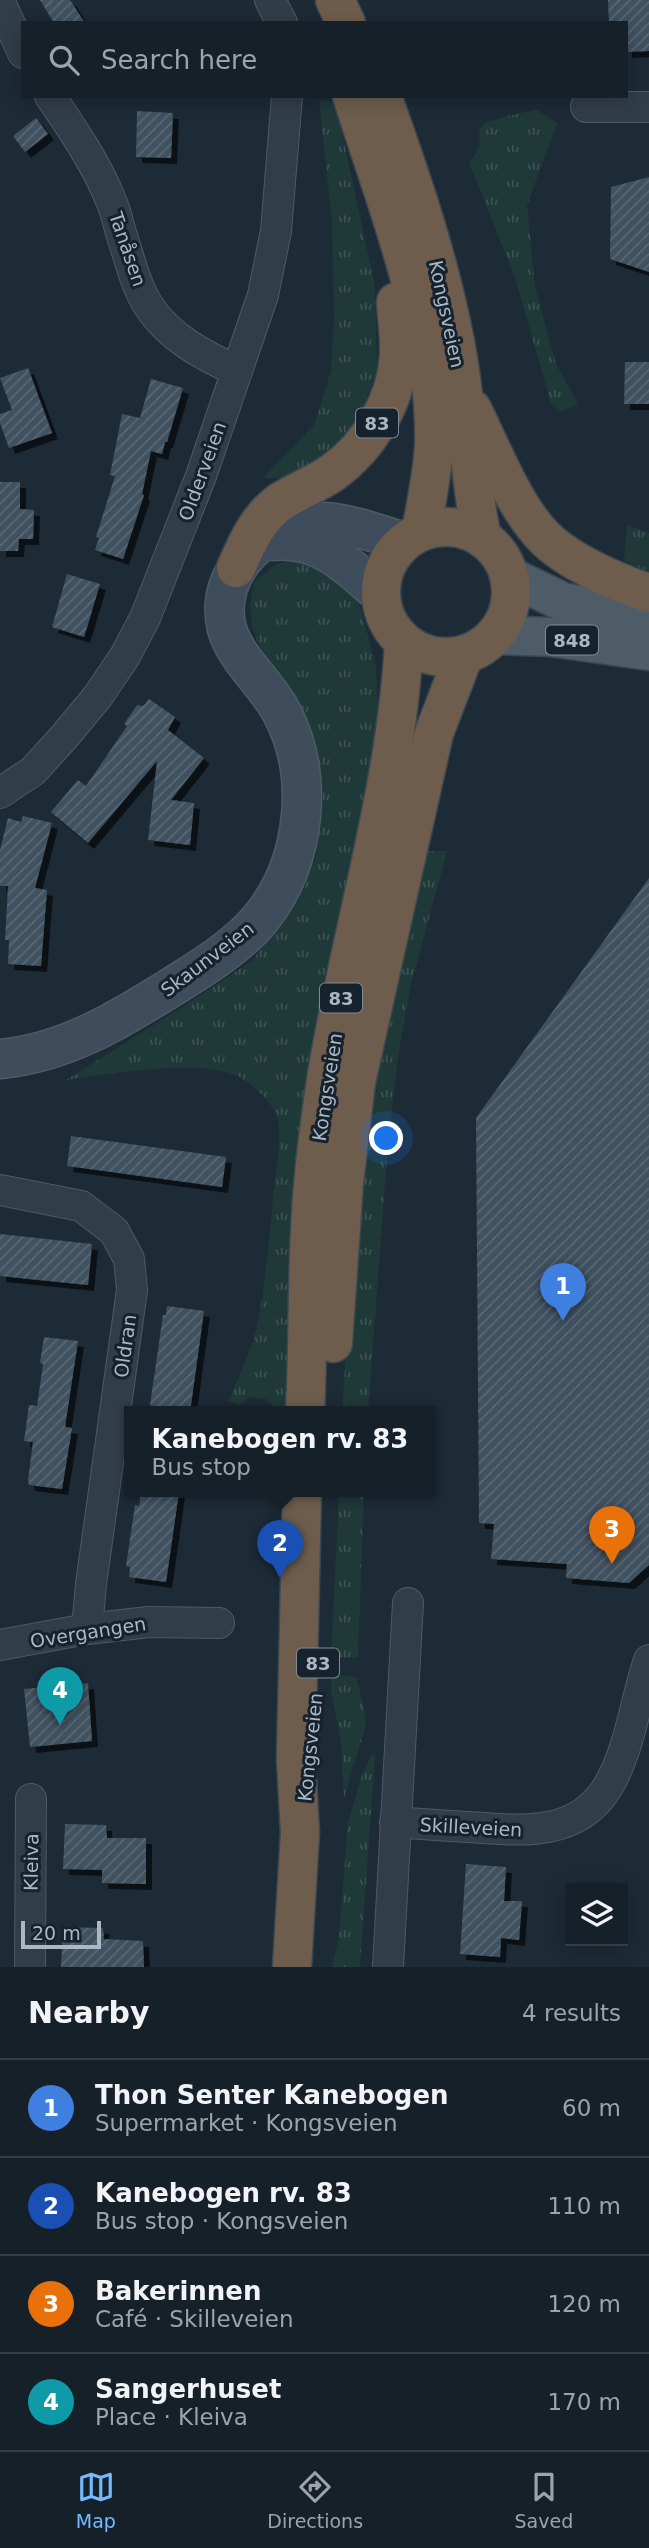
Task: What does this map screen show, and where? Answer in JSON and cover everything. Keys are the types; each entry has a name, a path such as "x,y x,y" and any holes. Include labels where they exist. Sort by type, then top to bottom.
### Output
{"highway":[{"name":"Kongsveien","path":"353,98 402,250 423,329 433,403 434,448 413,537"},
{"name":"Kongsveien","path":"383,98 421,208 446,297 462,391 474,498 482,537"},
{"name":"83","path":"249,555 250,537 261,520 279,503 332,473 347,460 371,433 396,383 400,354 391,219"},
{"path":"462,391 515,495 546,539 598,571 649,593"},
{"path":"413,537 431,528 452,527 482,537 499,554 509,576"},
{"name":"83","path":"380,593 386,565 413,537"},
{"name":"83","path":"480,645 508,613 511,601 509,576"},
{"path":"380,593 384,616 396,635 415,650 439,657 480,645"},
{"name":"Kongsveien","path":"306,1406 310,1232 322,1110 347,969 395,745 404,643"},
{"name":"Kongsveien","path":"330,1406 344,1183 356,1082 434,733 480,645"},
{"name":"Kongsveien","path":"300,1833 296,1759 302,1497"},
{"name":"Kongsveien","path":"292,1967 300,1833 312,1763 326,1497"}],"main road":[{"name":"848","path":"509,576 563,602 649,619"},
{"name":"848","path":"480,645 550,637 649,651"}],"street":[{"path":"270,0 281,21"},
{"path":"0,2 21,49"},
{"name":"Tanåsen","path":"51,98 82,142 113,205 147,304 167,328 198,354 237,371"},
{"name":"Olderveien","path":"0,793 33,771 98,696 125,656 145,618 176,542 263,295 276,231 286,98"},
{"path":"586,107 649,107"},
{"path":"249,555 279,530 299,523 322,522 413,537"},
{"path":"249,555 282,540 319,547 340,558 380,593"},
{"name":"Skaunveien","path":"0,1059 54,1049 96,1032 129,1014 196,972 235,943 259,921 284,881 299,831 302,800 297,754 283,714 247,664 227,629 227,597 249,555"},
{"name":"Oldran","path":"0,1190 81,1206 114,1231 130,1259 132,1290 87,1629"},
{"name":"Skilleveien","path":"388,1967 408,1603"},
{"name":"Overgangen","path":"0,1645 87,1629 149,1622 219,1623"},
{"name":"Skilleveien","path":"395,1822 519,1831 542,1829 576,1818 593,1805 607,1788 619,1762 649,1660"},
{"name":"Kleiva","path":"30,1967 31,1799"}],"green space":[{"path":"319,101 335,101 375,286 377,369 361,415 331,452 293,478 263,478 314,425 331,371 334,319 332,221"},
{"path":"536,109 557,123 527,205 535,287 556,364 578,404 560,412 551,404 516,281 469,162 478,148 479,130 486,122"},
{"path":"627,525 649,533 649,572 624,561"},
{"path":"295,558 321,565 356,592 376,666 379,742 292,1406 272,1406 266,1399 249,1397 240,1405 229,1401 254,1336 263,1292 279,1146 278,1120 271,1106 244,1080 213,1069 149,1069 66,1080 253,960 298,897 316,857 323,795 317,746 302,707 259,646 252,626 250,604 254,582 276,565"},
{"path":"428,851 447,851 410,989 398,1056 387,1155 368,1406 342,1406 362,1117 390,991"},
{"path":"339,1497 364,1497 358,1658 331,1657"},
{"path":"332,1675 356,1677 366,1725 344,1798 341,1741 331,1691"},
{"path":"372,1753 375,1756 360,1967 332,1967 339,1936 348,1822 362,1775"}],"building":[{"path":"40,0 70,0 84,21 53,21"},
{"path":"608,0 649,0 649,51 628,52 628,21 609,21"},
{"path":"137,111 173,113 171,158 136,157"},
{"path":"36,118 48,134 25,152 13,136"},
{"path":"649,177 649,272 610,259 611,187"},
{"path":"625,362 649,362 649,404 624,404"},
{"path":"28,368 52,433 9,448 0,423 0,414 12,410 0,378"},
{"path":"151,379 183,388 162,454 151,451 142,494 144,495 123,559 95,550 99,538 96,537 115,476 110,475 122,414 140,418"},
{"path":"0,482 20,482 20,509 34,510 33,539 19,539 18,551 0,551"},
{"path":"67,574 100,584 84,637 52,627"},
{"path":"149,699 175,717 168,730 204,758 171,800 194,803 190,845 148,840 157,761 88,843 51,812 78,780 86,786 127,726 124,724 137,705 143,706"},
{"path":"23,816 52,823 35,888 47,890 41,966 8,964 9,940 5,940 8,886 0,886 0,850 8,818 21,822"},
{"path":"649,878 649,1565 629,1583 566,1578 567,1564 491,1559 494,1524 479,1523 476,1118"},
{"path":"71,1136 226,1157 222,1187 67,1166"},
{"path":"0,1234 92,1244 88,1285 0,1276"},
{"path":"167,1306 204,1311 191,1406 150,1405 163,1315 166,1315"},
{"path":"44,1337 78,1341 65,1427 72,1428 62,1489 29,1485 28,1480 33,1442 24,1441 29,1405 37,1406"},
{"path":"140,1497 178,1497 166,1582 129,1577 130,1567 126,1566 135,1505 139,1506"},
{"path":"88,1683 92,1741 30,1747 24,1689"},
{"path":"65,1824 106,1825 107,1838 146,1838 146,1884 102,1883 102,1870 63,1869"},
{"path":"466,1864 506,1867 504,1901 522,1901 519,1940 501,1938 500,1957 460,1954"},
{"path":"63,1927 103,1928 104,1939 143,1941 144,1967 61,1967"}],"place":[{"name":"Thon Senter Kanebogen","path":"563,1321"},
{"name":"Bakerinnen","path":"612,1564"},
{"name":"Kanebogen rv. 83","path":"280,1578"},
{"name":"Sangerhuset","path":"60,1725"}]}
